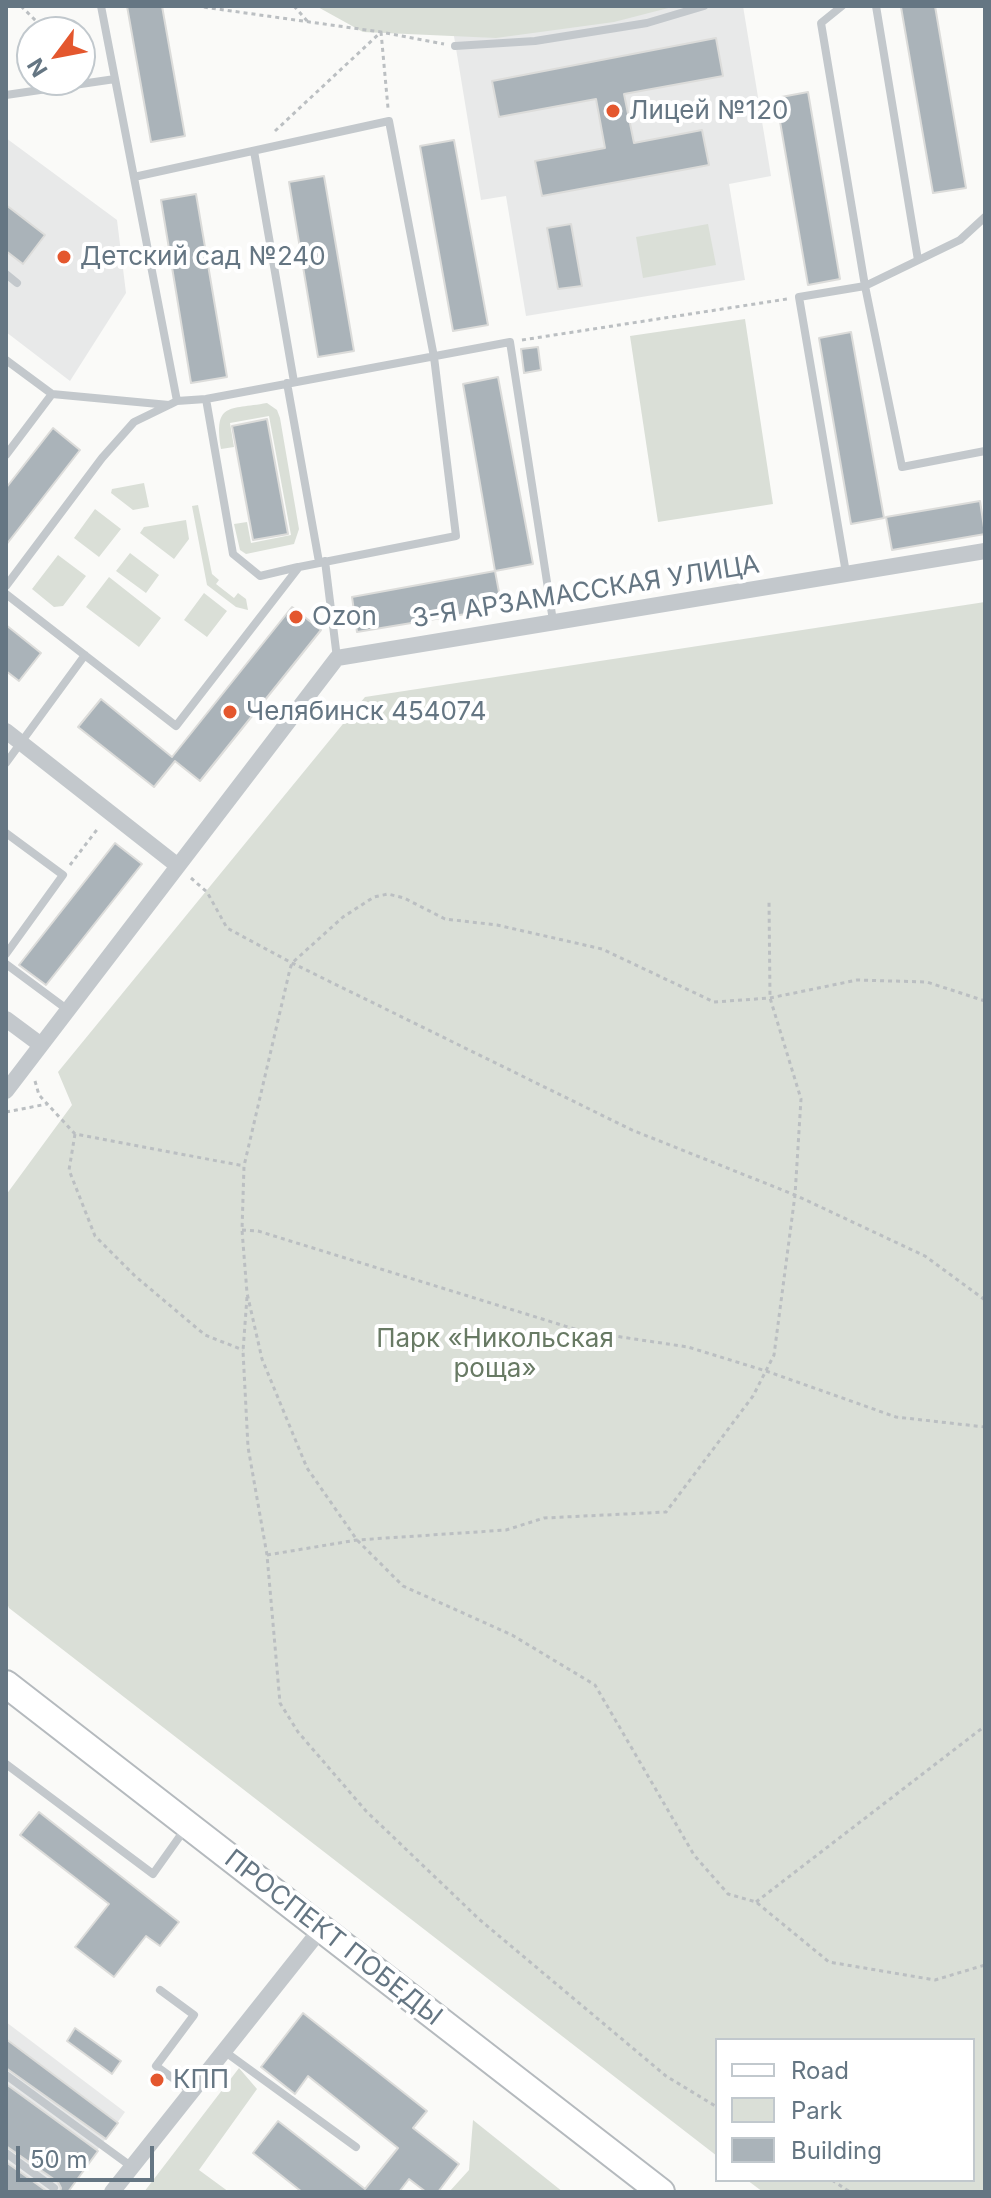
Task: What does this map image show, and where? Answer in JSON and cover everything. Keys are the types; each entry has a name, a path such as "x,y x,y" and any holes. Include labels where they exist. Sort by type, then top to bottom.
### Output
{"main road":[{"name":"ПРОСПЕКТ ПОБЕДЫ","path":"6,1684 661,2192"}],"street":[{"name":"3-Я АРЗАМАССКАЯ УЛИЦА","path":"337,658 985,551"},
{"path":"6,1091 337,658"},
{"path":"6,731 178,866"},
{"path":"6,1019 41,1045"},
{"path":"112,2192 321,1929"}],"lane":[{"path":"101,6 173,403"},
{"path":"455,46 549,39 647,23 704,6"},
{"path":"842,6 821,23 865,286 902,467 985,451"},
{"path":"876,6 918,260"},
{"path":"6,95 115,79"},
{"path":"134,177 389,121 434,357 456,536 260,576 233,554 206,399"},
{"path":"254,151 337,658"},
{"path":"846,573 799,297 865,286 960,240 985,217"},
{"path":"6,274 17,283"},
{"path":"7,363 52,394 173,403 510,342 553,621"},
{"path":"6,455 52,394"},
{"path":"6,586 102,458 134,422 173,403"},
{"path":"6,594 176,726 299,567"},
{"path":"6,763 85,655"},
{"path":"6,833 63,875 6,954"},
{"path":"6,964 68,1010"},
{"path":"8,1769 153,1874 188,1825"},
{"path":"160,1990 194,2015 156,2066 192,2092"},
{"path":"224,2051 356,2147"},
{"path":"6,2075 132,2167"},
{"path":"6,2153 54,2188"}],"path":[{"path":"196,6 381,32 455,46"},
{"path":"294,6 308,22"},
{"path":"381,32 389,121"},
{"path":"254,151 381,32"},
{"path":"510,342 799,297"},
{"path":"63,875 109,813"},
{"path":"178,866 207,892 227,928 292,963 632,1130 795,1195 925,1256 985,1300"},
{"path":"985,1001 927,982 857,980 770,998 714,1002 602,949 497,925 445,919 404,898 388,894 374,897 343,917 292,963 244,1166 242,1230 247,1293 262,1359 307,1468 357,1540 403,1586 512,1635 595,1685 694,1855 728,1894 756,1902 829,1962 935,1980 985,1965"},
{"path":"267,1555 357,1540 506,1530 544,1518 666,1512 753,1396 774,1355 795,1195 801,1099 770,998 769,900"},
{"path":"30,1060 39,1095 75,1134 244,1166"},
{"path":"6,1112 47,1104"},
{"path":"75,1134 69,1170 95,1236 135,1276 205,1335 243,1351"},
{"path":"242,1230 258,1231 581,1331 688,1347 896,1417 985,1427"},
{"path":"247,1293 243,1351 248,1447 267,1555 280,1703 298,1732 366,1811 480,1920 666,2076 715,2106"},
{"path":"756,1902 985,1726"}],"shaded area":[{"name":"Лицей №120","path":"449,6 743,6 771,176 729,184 745,280 526,316 506,196 481,200"},
{"name":"Детский сад №240","path":"6,138 117,220 126,293 70,381 6,332"},
{"path":"6,2022 125,2112 67,2192 6,2192"}],"green space":[{"path":"316,6 676,6 614,22 496,38 363,32"},
{"path":"708,224 716,265 643,278 636,237"},
{"path":"745,319 773,504 658,522 630,336"},
{"path":"267,403 277,410 280,418 299,529 294,544 246,554 240,550 234,524 247,522 251,543 291,535 269,416 230,423 234,447 221,449 220,423 222,416 233,408"},
{"path":"144,483 149,507 133,510 111,493 112,489"},
{"path":"198,505 212,574 219,580 216,584 234,598 238,593 246,599 248,610 236,607 207,585 192,506"},
{"path":"95,509 121,529 99,557 74,538"},
{"path":"186,520 189,539 174,559 140,533 144,527"},
{"path":"130,553 159,575 146,593 116,571"},
{"path":"58,555 86,576 63,606 54,607 32,589"},
{"path":"109,577 161,618 139,647 86,607"},
{"path":"204,593 227,611 207,637 184,620"},
{"name":"Парк «Никольская роща»","path":"985,602 985,2192 763,2192 750,2182 975,2182 975,2038 715,2038 715,2154 9,1608 6,1601 6,1195 72,1105 58,1072 365,697"},
{"path":"239,2068 257,2089 199,2170 229,2192 144,2192"},
{"path":"473,2120 563,2192 449,2192 469,2170"}],"building":[{"path":"127,6 162,6 185,136 151,142"},
{"path":"935,6 966,188 933,193 901,7"},
{"path":"716,38 723,76 624,94 634,143 702,130 709,165 542,196 535,161 605,148 596,99 499,117 492,81"},
{"path":"808,92 840,279 808,285 776,98"},
{"path":"454,140 488,325 453,331 420,146"},
{"path":"324,176 354,351 318,357 289,182"},
{"path":"196,194 227,377 191,383 161,200"},
{"path":"6,205 45,235 23,264 6,251"},
{"path":"571,224 582,286 558,289 547,228"},
{"path":"851,332 884,518 851,524 819,338"},
{"path":"538,347 541,370 524,373 521,349"},
{"path":"498,377 533,564 495,571 463,384"},
{"path":"267,419 288,534 253,540 232,426"},
{"path":"53,428 80,450 6,545 6,488"},
{"path":"980,501 985,534 892,550 886,517"},
{"path":"495,571 502,608 357,632 352,597"},
{"path":"292,607 321,630 200,781 175,761 154,787 78,727 101,699 172,757"},
{"path":"6,625 41,653 19,681 6,671"},
{"path":"115,843 142,864 46,985 19,965"},
{"path":"39,1812 179,1922 160,1946 146,1936 114,1977 75,1947 109,1904 20,1835"},
{"path":"303,2013 427,2111 413,2128 459,2164 438,2192 426,2192 409,2179 399,2192 302,2192 253,2153 278,2121 365,2189 398,2148 308,2076 295,2094 261,2067"},
{"path":"75,2028 121,2061 112,2074 67,2041"},
{"path":"6,2039 118,2123 106,2139 6,2068"},
{"path":"6,2084 98,2151 68,2192 60,2192 58,2182 6,2146"},
{"path":"6,2162 48,2192 6,2192"}],"place":[{"name":"Лицей №120","path":"613,111"},
{"name":"Детский сад №240","path":"64,257"},
{"name":"Ozon","path":"296,617"},
{"name":"Челябинск 454074","path":"230,712"},
{"name":"КПП","path":"157,2080"}]}
